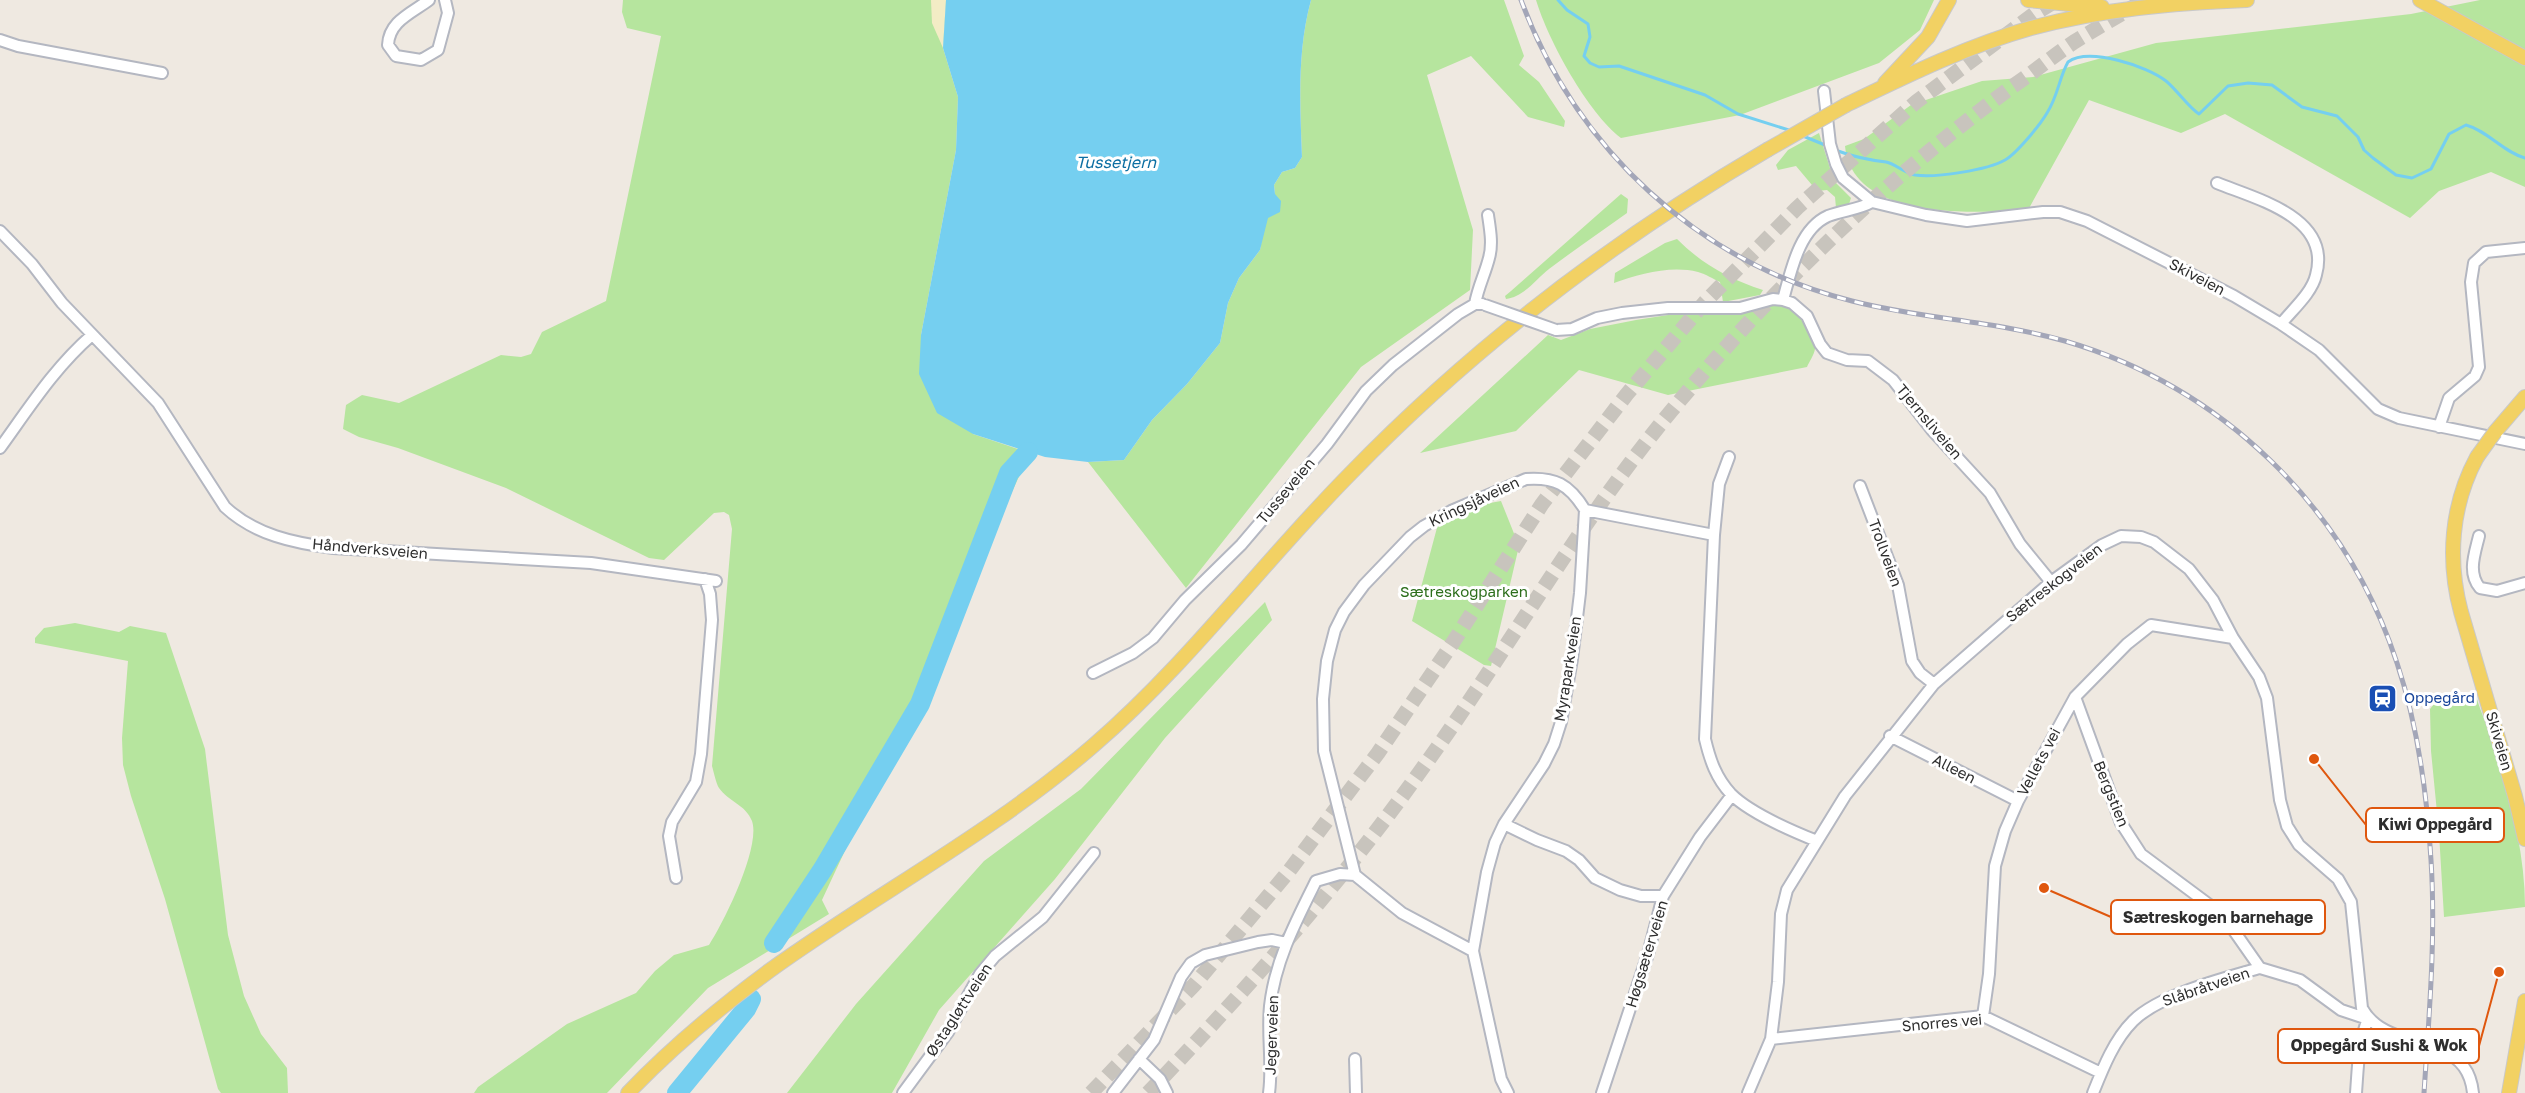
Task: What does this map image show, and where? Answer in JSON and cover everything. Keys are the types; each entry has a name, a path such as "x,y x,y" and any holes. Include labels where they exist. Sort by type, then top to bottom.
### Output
{"main road":[{"path":"1881,88 1928,37 1949,0"},
{"path":"2028,0 2125,9"},
{"path":"628,1093 687,1036 740,993 802,948 991,824 1049,782 1093,746 1152,690 1356,468 1465,364 1605,256 1704,188 1846,105 1942,60 2005,36 2069,19 2125,9 2247,0"},
{"path":"2420,0 2525,58"},
{"name":"Skiveien","path":"2525,397 2476,457 2465,481 2456,514 2453,550 2455,583 2461,612 2520,795 2525,840"},
{"path":"2509,1093 2525,1007"}],"street":[{"path":"429,0 398,22 392,29 388,45 396,56 421,60 438,50 448,13 445,0"},
{"path":"0,40 18,46 162,73"},
{"name":"Skiveien","path":"1824,92 1830,144 1836,164 1843,178 1872,202 1926,215 1967,221 2043,212 2072,215 2174,264 2281,324 2319,350 2382,412 2439,427 2525,444"},
{"path":"2217,183 2285,211 2305,226 2315,242 2318,258 2316,276 2281,324"},
{"path":"1488,215 1492,244 1490,258 1478,286 1480,304 1556,330 1572,329 1597,318 1622,313 1668,308 1740,308 1773,299 1783,300 1797,255 1812,229 1826,217 1860,209 1872,202"},
{"name":"Håndverksveien","path":"0,231 13,242 62,303 158,403 225,507 240,519 271,535 333,548 591,563 710,580 712,620 701,754 696,782 672,822 669,836 676,878"},
{"path":"2439,427 2449,398 2475,376 2479,367 2471,282 2474,263 2486,252 2525,248"},
{"name":"Tjernsliveien","path":"1783,300 1799,308 1807,316 1820,344 1827,353 1847,360 1868,361 1893,380 1932,430 1990,494 2020,544 2051,582"},
{"name":"Tusseveien","path":"1093,673 1133,653 1153,638 1185,600 1241,545 1327,444 1366,391 1402,358 1458,314 1480,304"},
{"path":"0,448 65,359 92,335"},
{"path":"1729,457 1719,484 1714,535 1705,740 1710,760 1732,795 1784,828 1817,841"},
{"name":"Kringsjåveien","path":"1355,875 1330,780 1323,729 1327,661 1335,630 1344,612 1364,585 1417,531 1450,511 1492,493 1526,479 1544,478 1566,487 1577,497 1584,510"},
{"name":"Trollveien","path":"1860,486 1898,585 1912,661 1920,673 1934,684"},
{"path":"1584,510 1714,535"},
{"name":"Myraparkveien","path":"1508,1093 1501,1079 1473,951 1487,872 1495,843 1504,824 1544,764 1561,722 1579,604 1584,510"},
{"name":"Sætreskogveien","path":"1748,1093 1771,1039 1787,890 1845,796 1890,736 1934,684 2051,582 2121,536 2141,537 2171,553 2189,569 2213,600 2264,687 2280,800 2287,826 2299,845 2338,879 2351,902 2359,996 2368,1018"},
{"path":"2479,536 2473,567 2474,579 2480,588 2497,591 2525,583"},
{"name":"Vellets vei","path":"1983,1016 1989,974 1995,866 2001,841 2019,801 2075,697 2127,644 2151,625 2234,638"},
{"name":"Bergstien","path":"2075,697 2121,823 2133,843 2150,861 2215,909 2252,954 2260,968"},
{"name":"Alleen","path":"1890,736 2019,801"},
{"name":"Høgsæterveien","path":"1602,1093 1648,954 1664,896 1700,837 1732,795"},
{"path":"1504,824 1566,851 1579,860 1594,878 1620,890 1641,897 1664,896"},
{"name":"Østagløttveien","path":"903,1093 948,1032 980,974 994,956 1043,916 1094,853"},
{"name":"Jegerveien","path":"1269,1093 1270,1007 1286,943 1316,881 1340,874 1355,875"},
{"path":"1355,875 1402,913 1473,951"},
{"path":"1113,1093 1154,1040 1181,977 1191,963 1205,956 1258,942 1272,940 1286,943"},
{"path":"2260,968 2301,980 2341,1010 2368,1018 2387,1031 2455,1058 2470,1078 2473,1093"},
{"name":"Slåbråtveien","path":"2093,1093 2122,1034 2147,1009 2228,977 2260,968"},
{"name":"Snorres vei","path":"1771,1039 1983,1016 2101,1073"},
{"path":"2356,1093 2362,1033 2368,1018"},
{"path":"1139,1059 1160,1079 1167,1093"},
{"path":"1355,1059 1356,1093"}],"green space":[{"path":"623,0 946,0 943,48 958,97 956,150 921,335 973,434 1030,453 822,900 829,914 708,988 607,1093 474,1093 478,1087 567,1024 636,993 655,971 674,955 709,945 740,884 751,848 752,821 741,807 719,788 712,766 732,529 729,515 724,512 714,513 664,560 649,558 506,488 398,448 359,437 343,429 346,405 362,395 399,403 501,355 521,357 531,354 542,332 606,301 661,36 627,28 622,12"},
{"path":"1311,0 1504,0 1524,56 1519,65 1539,82 1565,121 1564,127 1528,117 1471,56 1427,75 1473,230 1470,290 1361,367 1186,588 1088,462 1124,460 1152,420 1187,384 1220,343 1228,303 1239,278 1260,250 1264,227 1275,194 1274,185 1282,172 1295,168 1302,157 1301,58"},
{"path":"1536,0 1934,0 1920,30 1879,63 1740,115 1621,138 1595,112 1571,75 1559,55"},
{"path":"2480,0 2525,0 2525,187 2491,172 2439,191 2410,218 2225,114 2181,133 2089,100 2028,210 1949,211 1892,200 1869,188 1853,170 1845,146 1864,139 1911,105 1982,81 2033,77 2156,43 2411,14"},
{"path":"1819,133 1834,181 1851,198 1848,207 1836,208 1835,197 1827,190 1817,191 1796,166 1778,170 1776,165 1788,150"},
{"path":"1621,194 1628,199 1627,213 1549,269 1524,291 1506,299 1505,296"},
{"path":"1677,239 1717,270 1763,290 1760,295 1723,302 1720,282 1688,270 1666,270 1634,276 1614,283 1615,273 1665,243"},
{"path":"1772,304 1788,305 1810,331 1815,349 1807,367 1668,395 1579,370 1516,431 1420,453 1548,335 1561,340 1590,329 1636,320 1668,315 1726,315"},
{"name":"Sætreskogparken","path":"1489,501 1490,503 1501,501 1519,546 1491,666 1484,665 1412,621 1438,524"},
{"path":"1265,602 1272,620 1165,738 1055,879 939,1010 892,1093 787,1093 856,1004 984,861 1081,789"},
{"path":"75,623 119,632 130,626 166,633 205,749 228,935 244,996 261,1034 287,1068 288,1093 221,1093 218,1089 165,899 123,765 122,738 128,661 35,643 35,638 44,628"},
{"path":"2476,696 2496,749 2513,813 2523,869 2525,907 2444,917 2431,751 2430,709 2434,704 2447,700 2465,697 2471,699"}],"sand":[{"path":"931,0 946,0 943,48 932,23"}],"water":[{"name":"Tussetjern","path":"946,0 1311,0 1301,58 1302,157 1295,168 1282,172 1274,185 1275,194 1281,201 1280,212 1268,218 1260,250 1239,278 1228,303 1220,343 1187,384 1152,420 1124,460 1088,462 1045,457 973,434 937,413 919,374 921,335 956,150 958,97 943,48"}],"waterway":[{"path":"1558,0 1567,10 1588,24 1590,37 1584,56 1590,63 1599,67 1619,66 1705,95 1738,114 1792,131"},
{"path":"1838,151 1890,163 1907,172 1924,176 1961,172 1997,164 2015,152 2044,118 2051,107 2068,62 2077,58 2103,57 2132,64 2157,75 2199,114 2228,86 2248,83 2272,85 2302,107 2337,116 2358,137 2364,150 2396,175 2412,178 2431,169 2449,134 2466,125 2525,158"},
{"path":"1803,136 1825,145"},
{"path":"774,943 823,869 920,704 1009,473 1028,452"},
{"path":"677,1093 746,1009 751,999"}],"tunnel":[{"path":"1091,1093 1194,985 1289,871 1378,753 1452,644 1542,504 1627,394 1705,302 1797,208 1916,102 2034,14 2057,0"},
{"path":"1148,1093 1255,977 1356,857 1451,728 1573,544 1637,453 1750,321 1832,237 1920,159 2066,47 2145,0"}],"railway":[{"path":"1521,0 1545,54 1574,104 1609,150 1649,191 1694,228 1743,258 1796,283 1852,301 2039,334 2122,362 2176,389 2226,422 2271,461 2311,505 2346,553 2375,606 2397,663 2416,736 2427,810 2433,918 2424,1093"}],"place":[{"name":"Oppegård","path":"2383,698"},
{"name":"Kiwi Oppegård","path":"2314,759"},
{"name":"Sætreskogen barnehage","path":"2044,888"},
{"name":"Oppegård Sushi & Wok","path":"2499,972"}]}
